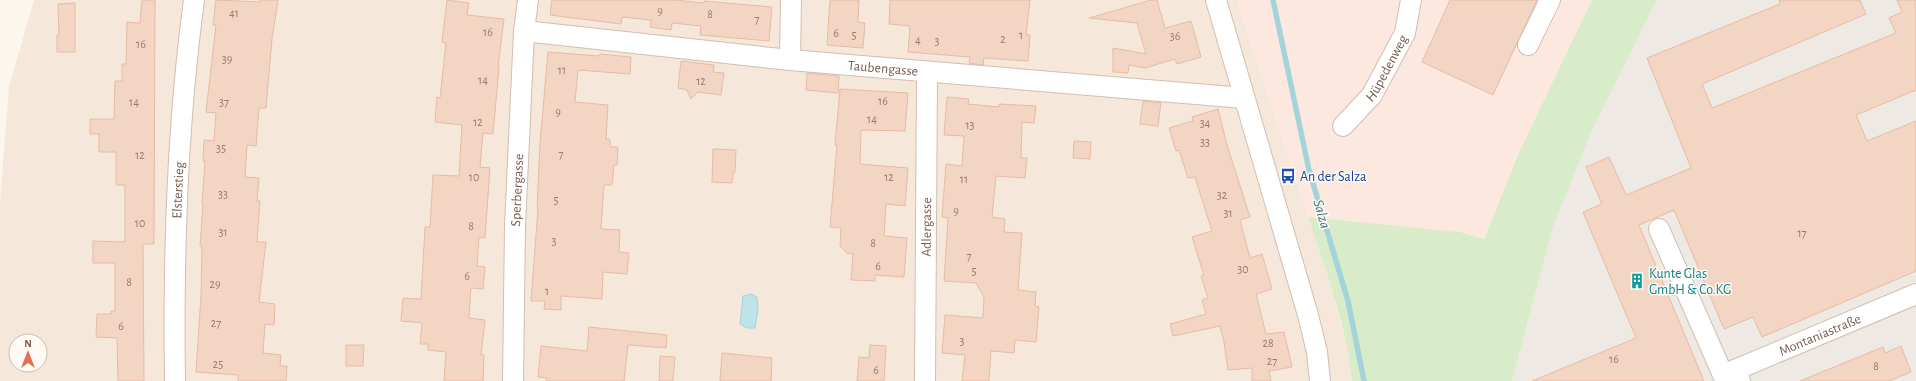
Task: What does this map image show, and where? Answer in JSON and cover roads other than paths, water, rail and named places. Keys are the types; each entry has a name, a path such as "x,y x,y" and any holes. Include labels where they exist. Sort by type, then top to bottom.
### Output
{"street":[{"name":"Elsterstieg","path":"175,381 177,201 186,57 194,0"},
{"name":"Sperbergasse","path":"513,381 514,226 524,30 528,0"},
{"path":"790,60 791,0"},
{"path":"1216,0 1308,315 1317,352 1320,381"},
{"name":"Hüpedenweg","path":"1343,126 1372,95 1405,33 1411,0"},
{"path":"1528,45 1550,0"},
{"name":"Taubengasse","path":"524,30 790,60 927,73 1244,98"},
{"name":"Adlergasse","path":"925,381 927,73"},
{"path":"1659,229 1727,377"},
{"name":"Montaniastraße","path":"1727,377 1916,294"}],"water":[{"path":"751,294 757,297 758,309 755,328 747,328 740,324 743,296"}],"waterway":[{"name":"Salza","path":"1273,0 1309,170 1348,301 1364,381"}],"place":[{"name":"An der Salza","path":"1288,176"},
{"name":"Kunte Glas GmbH & Co.KG","path":"1637,281"}]}
